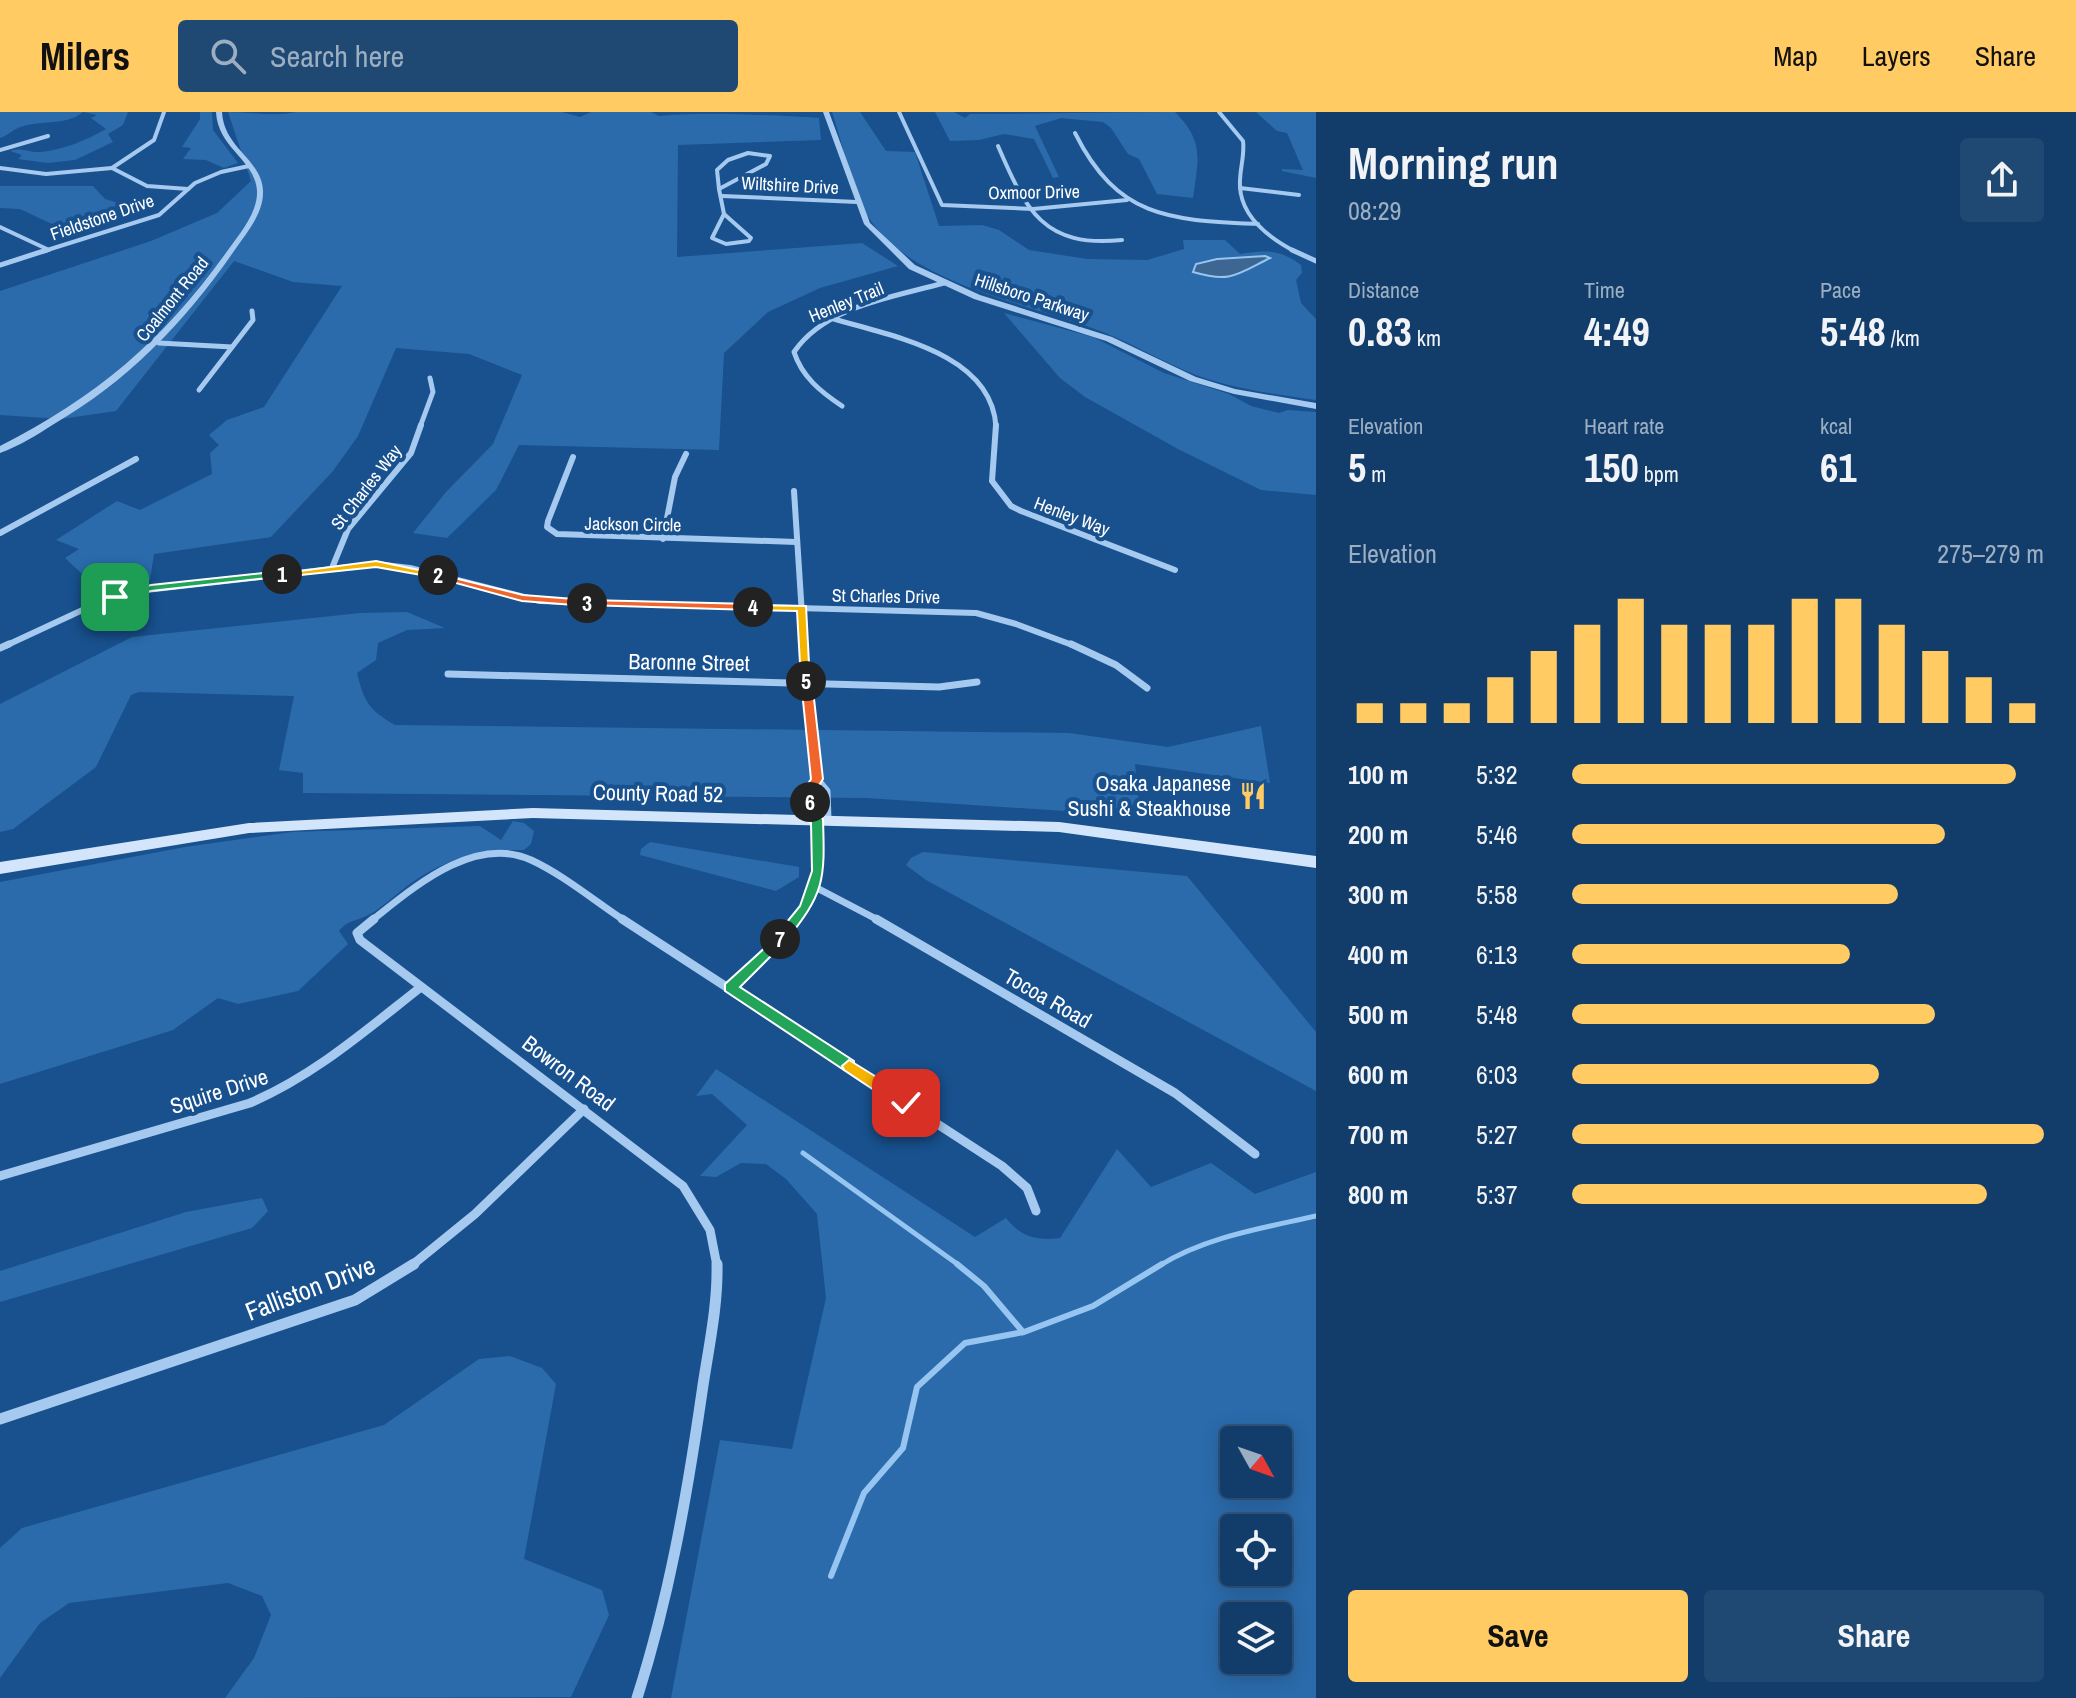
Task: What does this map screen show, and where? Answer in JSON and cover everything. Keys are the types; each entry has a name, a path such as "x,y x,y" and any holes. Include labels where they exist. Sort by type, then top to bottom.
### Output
{"main road":[{"name":"County Road 52","path":"0,868 294,823 533,813 1059,827 1316,862"}],"street":[{"path":"0,168 46,174 112,168 152,141 157,133 159,117 164,112"},
{"name":"Coalmont Road","path":"0,450 76,409 140,361 159,343 225,260 256,209 260,188 249,166 222,133 219,112"},
{"name":"Hillsboro Parkway","path":"826,112 867,224 912,267 993,303 1099,335 1201,381 1246,394 1316,406"},
{"name":"Oxmoor Drive","path":"899,112 942,205 1033,209 1127,200"},
{"path":"1219,112 1243,141 1240,188 1242,199 1258,224 1278,241 1316,261"},
{"path":"1075,133 1106,186 1127,200 1180,217 1258,224"},
{"path":"0,150 48,136"},
{"path":"998,146 1008,171 1042,223 1060,234 1092,241 1122,240"},
{"path":"719,189 766,164 770,156 747,153 726,161 717,170 719,189 724,214 712,238 726,244 749,241 751,238 748,234 724,214"},
{"name":"Fieldstone Drive","path":"0,265 159,215 205,178 249,166"},
{"path":"112,168 147,186 188,189"},
{"path":"1240,188 1299,195"},
{"name":"Wiltshire Drive","path":"722,196 857,202"},
{"path":"0,227 49,250"},
{"name":"Henley Trail","path":"842,406 809,380 797,363 794,352 807,333 834,319 944,283"},
{"path":"199,390 253,320 252,311"},
{"name":"Henley Way","path":"834,319 936,353 977,381 993,402 992,481 1011,506 1175,570"},
{"path":"159,343 232,347"},
{"name":"St Charles Way","path":"332,568 340,542 355,519 398,473 411,453 433,392 430,378"},
{"path":"663,539 675,477 686,454"},
{"name":"Jackson Circle","path":"573,457 548,521 550,531 575,537 796,542"},
{"path":"0,533 136,459"},
{"path":"794,491 806,683 817,779 827,791 819,819 818,871 806,908 790,929 730,988 1002,1166 1027,1188 1036,1211"},
{"name":"St Charles Drive","path":"0,648 123,594 376,564 410,568 540,601 957,611 999,618 1126,670 1147,688"},
{"name":"Baronne Street","path":"448,674 939,687 977,682"},
{"path":"817,779 810,790 819,819"},
{"name":"Bowron Road","path":"637,1698 657,1635 673,1565 716,1300 718,1264 707,1221 682,1185 360,940 357,933 449,865 472,857 497,855 526,858 730,988"},
{"name":"Tocoa Road","path":"815,887 849,903 1175,1093 1255,1154"},
{"name":"Squire Drive","path":"0,1176 250,1103 278,1092 307,1076 421,987"},
{"name":"Falliston Drive","path":"0,1419 377,1290 430,1253 584,1109"}],"shaded area":[{"path":"0,112 83,112 68,120 26,125 0,138"},
{"path":"83,112 128,112 123,125 108,134 113,142 75,160 48,163 18,159 22,155 10,151 57,149 83,141 106,129 91,118 97,115"},
{"path":"200,112 212,112 213,130 238,163 224,168 206,160 183,159 191,148 182,147 200,119"},
{"path":"228,112 562,112 580,117 591,112 651,112 659,116 716,114 819,118 821,140 678,145 677,257 862,243 898,266 820,288 768,312 724,353 719,450 519,445 496,490 447,538 413,533 446,492 493,444 522,375 469,354 396,348 358,436 333,471 271,537 154,554 150,580 108,591 103,572 81,573 65,558 79,549 56,540 117,501 140,510 212,474 210,453 219,445 209,435 227,420 264,407 342,286 293,282 234,261 116,411 61,419 0,415 0,291 151,241 217,213 251,181"},
{"path":"832,112 860,112 886,151 915,152 939,226 982,225 999,230 1029,250 1087,259 1147,260 1184,249 1183,240 1225,240 1240,254 1272,252 1293,260 1301,265 1302,273 1296,280 1301,303 1316,319 1316,400 1250,390 1201,377 1104,332 972,289 915,261 890,243 865,211"},
{"path":"935,112 954,112 965,118 970,114 1175,112 1195,142 1197,162 1193,198 1157,194 1139,159 1128,154 1111,128 1103,122 1061,118 1035,126 1059,177 1053,178 1034,139 1004,134 979,140 950,141"},
{"path":"1256,112 1316,112 1316,178 1282,171 1303,170 1287,133 1277,131"},
{"path":"0,186 93,186 105,199 122,204 67,231 20,209 0,208"},
{"path":"1270,258 1233,276 1216,277 1193,272 1196,264 1217,259"},
{"path":"1004,313 1093,337 1164,373 1229,394 1251,406 1279,413 1288,410 1316,412 1316,495 1261,490 1178,449 1085,397 1060,378"},
{"path":"407,612 445,628 407,630 378,643 376,660 357,673 369,704 395,725 1069,733 1168,747 1261,726 1270,783 1135,764 1140,816 866,798 303,793 303,773 279,770 294,696 139,692 131,695 96,767 13,829 0,832 0,704 132,637 360,613"},
{"path":"513,821 524,823 534,831 531,844 524,850 477,854 448,863 421,877 376,910 342,927 339,931 348,944 298,991 238,1004 218,998 173,1030 0,1084 0,882 185,847 292,832 480,826 501,840"},
{"path":"650,842 799,867 799,877 776,891 640,855 641,849"},
{"path":"923,852 1187,876 1316,1032 1316,1091 926,880 906,865 911,858"},
{"path":"716,1069 975,1237 1006,1218 1017,1230 1030,1236 1060,1238 1117,1149 1151,1187 1211,1163 1255,1194 1316,1172 1316,1698 671,1698 720,1440 792,1449 826,1298 817,1214 786,1179 766,1164 741,1163 716,1177 700,1176 747,1125 712,1094 696,1096"},
{"path":"262,1198 268,1211 252,1228 0,1302 0,1271 186,1212"},
{"path":"510,1356 542,1368 556,1384 524,1559 602,1590 609,1615 571,1697 225,1698 254,1658 271,1615 262,1596 228,1583 69,1603 40,1623 0,1678 0,1548 22,1528 384,1425 479,1359"}],"waterway":[{"path":"803,1153 960,1266"},
{"path":"1159,1266 1215,1241 1316,1216"},
{"path":"957,1264 984,1286 1023,1332"},
{"path":"831,1576 864,1493 903,1448 917,1387 965,1343 1024,1332 1093,1306 1162,1264"}],"place":[{"name":"Osaka Japanese Sushi & Steakhouse","path":"1253,796"}],"route":[{"path":"115,597 151,588 376,564 410,568 540,601 802,608 806,683 817,779 810,790 810,818 817,819 818,871 815,887 806,908 790,929 730,988 906,1103"}]}
